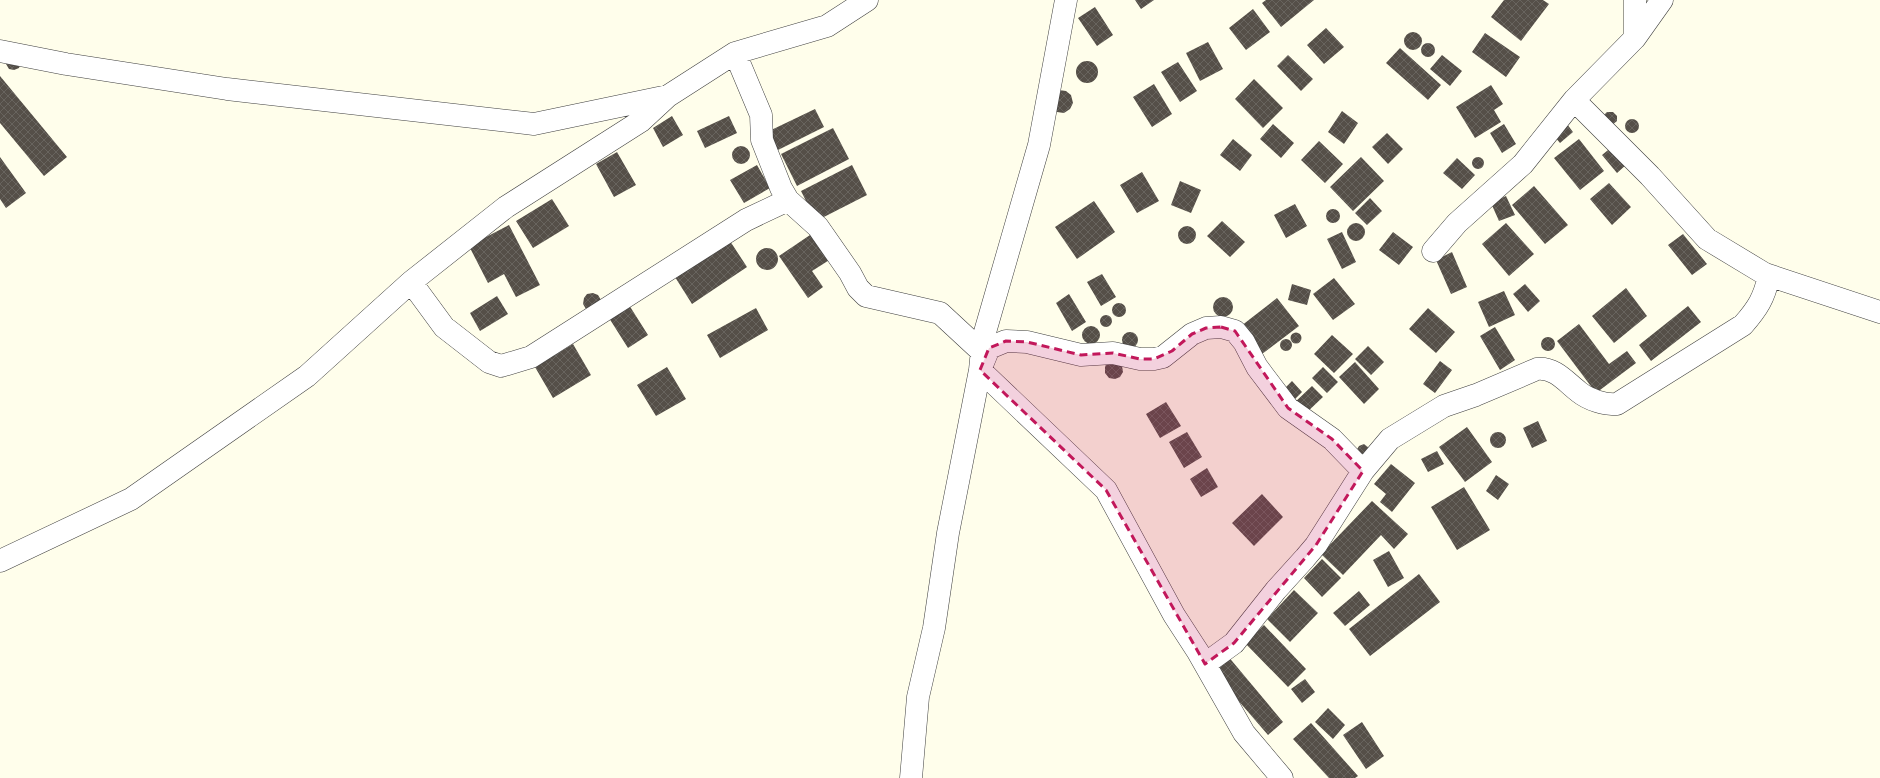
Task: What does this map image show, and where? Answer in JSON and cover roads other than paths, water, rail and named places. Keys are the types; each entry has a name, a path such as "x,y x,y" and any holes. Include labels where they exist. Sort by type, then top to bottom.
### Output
{"street":[{"path":"0,561 131,499 307,376 411,282 506,207 641,121 668,96 735,53 827,26 867,0"},
{"path":"911,778 918,697 934,628 948,533 980,360 1039,145 1066,0"},
{"path":"1635,0 1635,38"},
{"path":"1433,251 1457,223 1522,164 1574,100 1635,38 1662,0"},
{"path":"0,51 66,64 227,89 534,124 668,96"},
{"path":"735,53 761,114 762,140 775,175 788,200 818,227 850,272 858,288 866,296 940,313 980,360 1106,490 1174,615 1205,664 1244,733 1282,778"},
{"path":"1574,100 1650,176 1707,239 1736,258 1769,276 1880,312"},
{"path":"411,282 444,327 489,362 501,366 531,357 746,220 788,200"},
{"path":"1205,664 1234,643 1276,590 1306,558 1316,545 1363,470 1390,439 1444,406 1476,395 1537,369 1546,368 1560,376 1581,394 1607,404 1617,404 1743,325 1758,308 1765,294 1769,276"},
{"path":"980,360 989,348 1006,341 1027,342 1081,355 1114,353 1140,360 1154,359 1162,357 1172,351 1192,334 1206,328 1221,327 1235,331 1244,342 1261,373 1288,408 1332,439 1363,470"}]}
